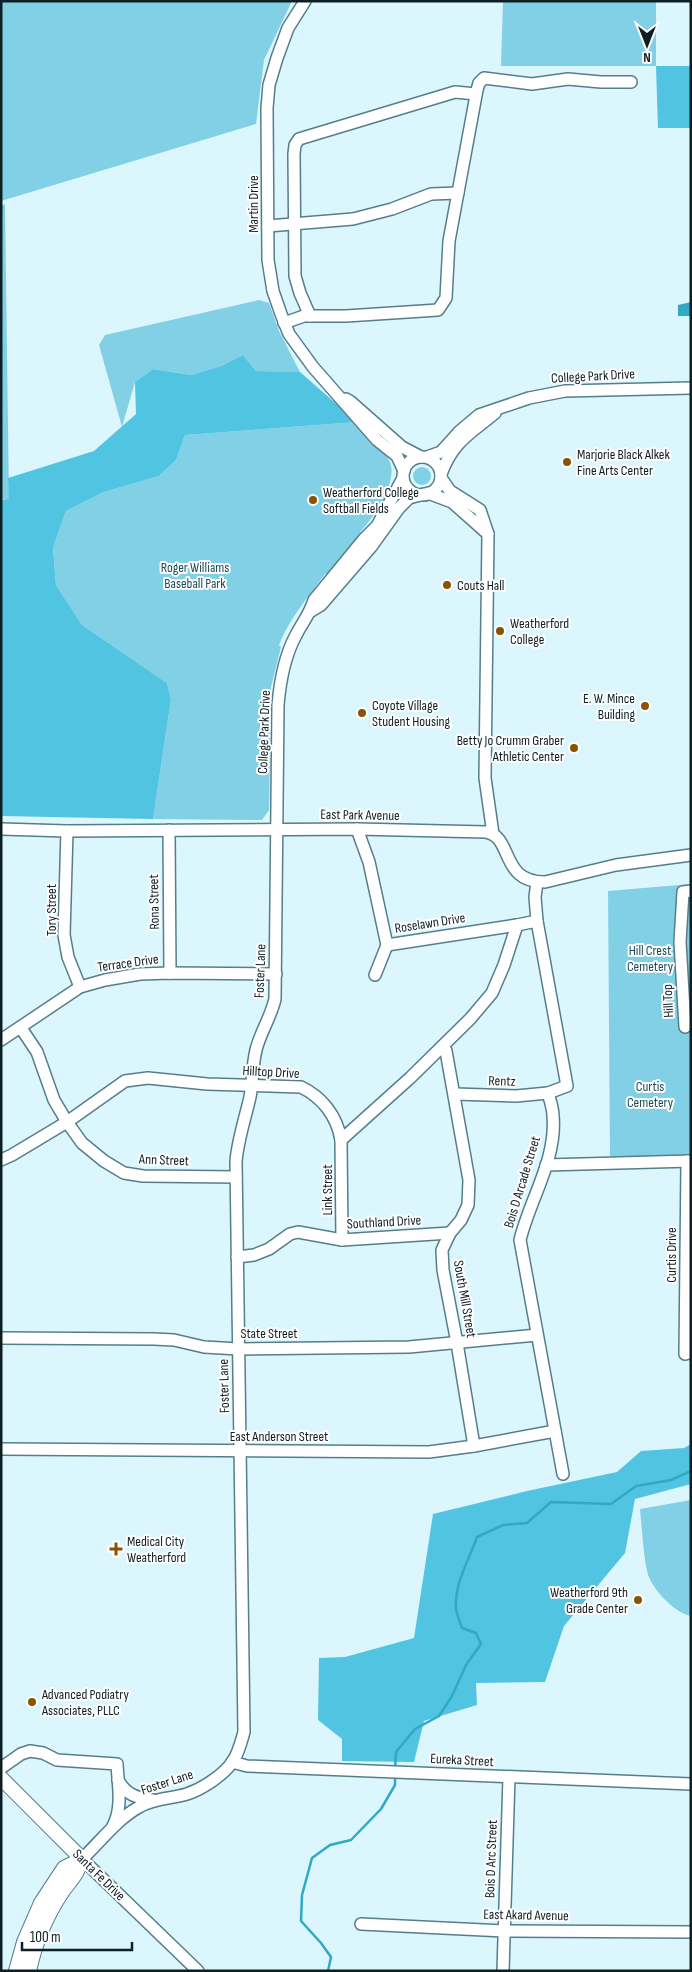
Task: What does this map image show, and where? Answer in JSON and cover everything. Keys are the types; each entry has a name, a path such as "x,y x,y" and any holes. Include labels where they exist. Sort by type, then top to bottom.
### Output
{"main road":[{"name":"Santa Fe Drive","path":"1,1778 82,1859"},
{"path":"29,1971 40,1930 62,1892 77,1875 82,1859"},
{"path":"16,1971 24,1942 41,1903 64,1868 82,1859"}],"street":[{"name":"Martin Drive","path":"305,1 288,28 269,85 267,108 268,260 273,291 284,323 300,351 377,440 397,456 404,474"},
{"path":"284,323 304,316 346,316 438,310 446,298 449,241 476,94 479,83 484,78 532,84 568,79 631,82"},
{"path":"310,316 300,293 296,276 294,154 295,145 299,139 456,92 476,94"},
{"path":"268,226 353,219 392,209 431,194 458,193"},
{"name":"College Park Drive","path":"424,457 441,452 460,430 479,415 529,398 565,392 691,388"},
{"name":"Martin Drive","path":"336,394 352,402 402,447 424,457"},
{"name":"College Park Drive","path":"441,476 446,459 458,442 500,408"},
{"path":"488,534 452,502 408,489 404,474 408,463 424,457 438,466 441,476 450,491 480,510 488,534 484,699 485,778 493,834 503,847 516,872 522,877 537,882 545,882 616,865 691,855"},
{"name":"College Park Drive","path":"277,830 278,710 280,685 290,650 296,635 311,612 314,600 377,526 404,474"},
{"path":"426,494 438,485 441,476"},
{"name":"College Park Drive","path":"311,612 321,605 371,547 399,508 409,498 426,494"},
{"name":"East Park Avenue","path":"1,829 67,831 357,829 493,834"},
{"name":"Roselawn Drive","path":"357,829 369,862 387,945 537,921"},
{"name":"Rona Street","path":"168,830 170,973"},
{"name":"Foster Lane","path":"82,1859 132,1811 153,1800 187,1794 218,1775 232,1762 244,1732 237,1145 252,1085 256,1051 275,1000 277,830"},
{"name":"Tory Street","path":"67,831 64,935 68,958 80,987"},
{"path":"537,882 535,897 537,921 567,1086 548,1093"},
{"name":"Hill Top","path":"685,1027 680,942 683,892 691,891"},
{"path":"341,1140 444,1047 470,1020 492,993 504,965 517,925"},
{"path":"375,975 387,945"},
{"name":"Terrace Drive","path":"1,1040 22,1028 80,987 114,978 140,974 170,973 276,974"},
{"name":"Ann Street","path":"22,1028 37,1052 54,1100 67,1122 82,1143 104,1162 124,1173 150,1176 236,1177"},
{"name":"South Mill Street","path":"444,1047 455,1094 469,1180 468,1205 461,1220 450,1233 442,1250 443,1270 474,1446"},
{"name":"Hilltop Drive","path":"1,1160 67,1122 125,1081 148,1078 207,1084 301,1086 314,1093 337,1121 341,1140"},
{"name":"Rentz","path":"455,1094 516,1096 548,1093"},
{"name":"Bois D Arcade Street","path":"548,1093 553,1115 552,1140 546,1165 520,1240 563,1474"},
{"name":"Link Street","path":"341,1140 342,1240"},
{"path":"546,1165 689,1161"},
{"name":"Curtis Drive","path":"688,1353 689,1161"},
{"name":"Southland Drive","path":"237,1257 254,1255 269,1249 290,1234 298,1232 342,1240 450,1233"},
{"name":"State Street","path":"1,1338 154,1338 204,1347 239,1348 409,1347 537,1335"},
{"name":"East Anderson Street","path":"1,1449 429,1452 555,1431"},
{"path":"1,1768 21,1754 30,1751 43,1753 57,1760 117,1764 120,1798 118,1815 111,1831"},
{"name":"Eureka Street","path":"232,1762 247,1766 691,1784"},
{"path":"118,1778 128,1793 135,1797 153,1800"},
{"name":"Bois D Arc Street","path":"503,1971 509,1778"},
{"name":"Santa Fe Drive","path":"82,1859 198,1971"},
{"name":"East Akard Avenue","path":"360,1924 504,1931 691,1932"}],"green space":[{"path":"1,1 292,1 264,60 256,124 1,201"},
{"path":"503,1 656,1 656,66 501,66"},
{"path":"5,204 9,500 1,499 1,206"},
{"path":"259,300 269,303 279,331 300,372 256,371 243,355 221,366 191,375 153,369 135,382 122,427 99,345 105,335"},
{"name":"Roger Williams Baseball Park","path":"357,422 388,458 392,470 391,480 378,509 360,532 362,534 331,574 325,574 293,617 279,645 281,647 271,687 269,810 262,820 153,819 171,699 167,683 82,625 56,585 53,548 66,511 104,492 159,476 176,460 185,435"},
{"path":"422,467 428,470 431,476 428,482 422,485 416,482 413,476 416,470"},
{"path":"691,884 691,1157 610,1158 608,891"},
{"path":"691,1500 691,1616 670,1605 649,1577 644,1556 640,1509"}],"shaded area":[{"path":"656,66 691,66 691,128 658,128"},
{"path":"691,302 691,316 678,316 678,305"},
{"path":"243,355 256,371 300,372 357,422 185,435 176,460 159,476 104,492 66,511 53,548 56,585 82,625 167,683 171,699 153,819 1,816 1,500 9,499 8,478 94,451 136,414 135,382 153,369 191,375 221,366"},
{"path":"691,1444 691,1484 635,1499 625,1553 564,1626 545,1682 476,1683 477,1705 424,1721 414,1762 342,1761 342,1739 318,1720 319,1658 345,1657 414,1638 433,1514 527,1491 617,1472 641,1451 684,1448"}],"waterway":[{"path":"395,1770 396,1752 415,1729 439,1716 452,1696 466,1665 481,1644 476,1633 462,1628 456,1609 457,1590 477,1537 503,1525 527,1523 551,1502 611,1504 636,1486 671,1480 691,1471"},
{"path":"328,1971 331,1957 301,1921 302,1895 312,1858 330,1845 351,1840 381,1809 395,1785 395,1775"}],"place":[{"name":"Marjorie Black Alkek Fine Arts Center","path":"567,462"},
{"name":"Weatherford College Softball Fields","path":"313,500"},
{"name":"Couts Hall","path":"447,585"},
{"name":"Weatherford College","path":"500,631"},
{"name":"E. W. Mince Building","path":"645,706"},
{"name":"Coyote Village Student Housing","path":"362,713"},
{"name":"Betty Jo Crumm Graber Athletic Center","path":"574,748"},
{"name":"Medical City Weatherford","path":"116,1549"},
{"name":"Weatherford 9th Grade Center","path":"638,1600"},
{"name":"Advanced Podiatry Associates, PLLC","path":"32,1702"}],"park label":[{"name":"Hill Crest Cemetery","path":"650,958"},
{"name":"Curtis Cemetery","path":"650,1094"}]}
